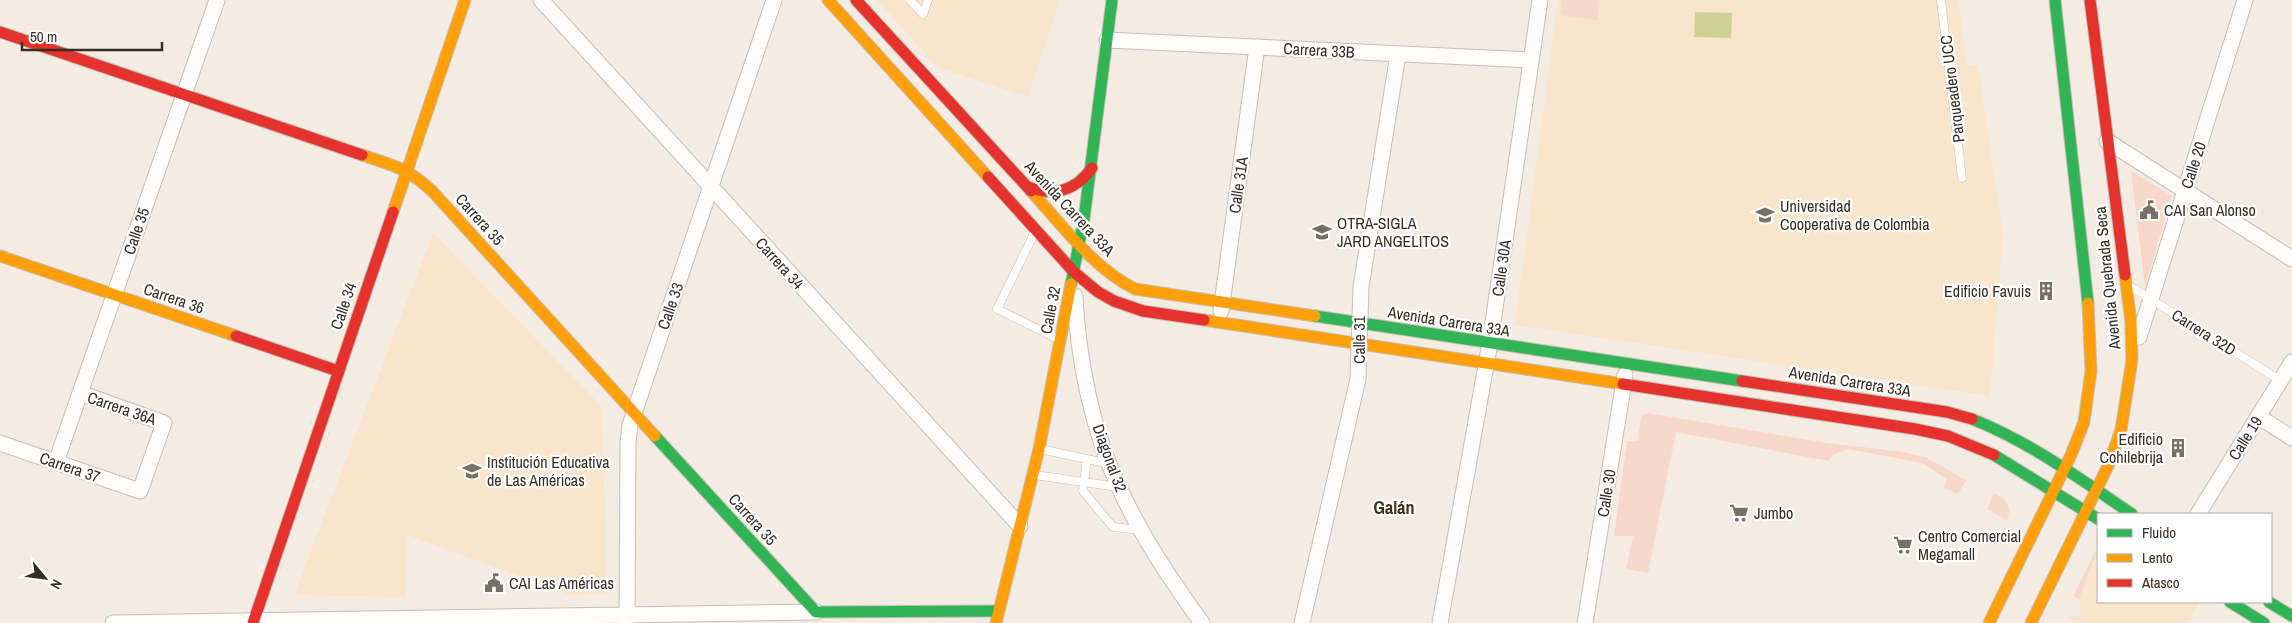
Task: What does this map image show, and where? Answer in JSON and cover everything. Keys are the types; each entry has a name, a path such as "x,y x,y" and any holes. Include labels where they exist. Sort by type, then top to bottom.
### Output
{"main road":[{"name":"Calle 34","path":"253,622 465,0"},
{"path":"828,0 1074,272 1099,294 1124,306 1220,323 1769,406 1948,436 1987,451 2097,517"},
{"name":"Avenida Carrera 33A","path":"856,0 1079,244 1116,280 1135,289 1772,385 1962,416 2009,435 2130,513"},
{"name":"Calle 32","path":"996,623 1033,475 1074,272 1092,168 1112,0"},
{"name":"Avenida Quebrada Seca","path":"1990,623 2064,470 2084,422 2089,395 2092,340 2055,0"},
{"name":"Avenida Quebrada Seca","path":"2031,623 2096,491 2121,430 2132,360 2127,284 2090,0"},
{"name":"Carrera 35","path":"0,32 406,170 416,176 433,192 816,612"},
{"path":"1028,187 1048,194 1064,192 1080,183 1092,168"},
{"name":"Carrera 36","path":"0,256 338,371"},
{"path":"1769,406 1772,385"},
{"path":"2232,603 2264,623"},
{"path":"2271,603 2292,616"},
{"path":"816,612 998,611"}],"street":[{"name":"Calle 35","path":"56,462 217,0"},
{"name":"Carrera 34","path":"541,0 1020,526"},
{"name":"Calle 33","path":"627,619 628,443 634,412 774,0"},
{"name":"Calle 30A","path":"1440,623 1490,343 1540,0"},
{"name":"Calle 20","path":"2132,360 2245,0"},
{"name":"Carrera 33B","path":"1107,40 1531,60"},
{"name":"Calle 31A","path":"1220,323 1257,47"},
{"name":"Calle 31","path":"1302,623 1358,379 1361,288 1398,54"},
{"path":"2108,141 2292,259"},
{"name":"Diagonal 32","path":"1074,272 1080,352 1096,418 1118,487 1160,563 1202,623"},
{"name":"Calle 19","path":"2199,513 2292,362"},
{"name":"Calle 30","path":"1585,623 1627,364"},
{"name":"Carrera 36A","path":"80,394 164,423 140,491"},
{"path":"2258,417 2292,438"},
{"name":"Carrera 37","path":"0,443 140,491"},
{"path":"113,623 627,619 816,612"}],"lane":[{"path":"910,0 923,14 928,0"},
{"name":"Parqueadero UCC","path":"1941,0 1962,178"},
{"path":"1036,230 997,309 1060,340"},
{"name":"Carrera 32D","path":"2127,284 2281,381"},
{"path":"1038,449 1110,464"},
{"path":"1087,459 1083,491 1113,527 1141,530"},
{"path":"1033,475 1118,487"}],"shaded area":[{"path":"877,0 1060,0 1028,97 937,67"},
{"name":"Universidad Cooperativa de Colombia","path":"1558,0 1959,0 1966,66 1978,65 2003,236 1990,396 1515,325"},
{"path":"1562,0 1600,0 1597,20 1560,15"},
{"path":"1695,12 1732,13 1731,38 1694,37"},
{"path":"2131,171 2172,196 2145,287"},
{"name":"Institución Educativa de Las Américas","path":"433,233 602,407 607,594 570,595 407,535 405,597 294,595"},
{"path":"1648,413 1828,443 1904,452 1927,458 1966,480 1958,494 1944,488 1947,479 1922,463 1848,449 1833,455 1828,461 1676,432 1648,573 1626,569 1633,536 1614,536 1627,441 1638,441 1641,416"},
{"path":"1994,493 2002,498 2009,507 2007,520 1987,509"},
{"path":"2097,551 2079,599 2073,596"},
{"path":"2097,552 2097,603 2196,603 2199,605 2187,623 2078,623 2065,615 2081,616 2079,599"}],"traffic: fast":[{"path":"1071,284 1084,219 1112,0"},
{"path":"2055,0 2088,303"},
{"path":"1315,316 1742,381"},
{"path":"1972,419 2034,450 2131,513"},
{"path":"655,436 816,612 998,611"},
{"path":"1994,455 2097,518"},
{"path":"2232,603 2264,623"},
{"path":"2271,603 2292,616"}],"traffic: slow":[{"path":"393,212 465,0"},
{"path":"828,0 988,177"},
{"path":"362,155 392,165 408,173 433,192 655,436"},
{"path":"1031,191 1092,258 1105,270 1135,289 1315,316"},
{"path":"0,256 236,336"},
{"path":"2031,623 2108,466 2121,430 2132,360 2131,322 2125,275"},
{"path":"996,623 1039,449 1071,284"},
{"path":"1989,623 2071,455 2084,422 2091,371 2088,303"},
{"path":"1204,320 1623,384"}],"traffic: jam":[{"path":"856,0 1031,191"},
{"path":"2090,0 2125,275"},
{"path":"0,32 362,155"},
{"path":"1028,187 1047,191 1064,190 1079,182 1092,168"},
{"path":"988,177 1074,272 1098,292 1114,301 1143,311 1204,320"},
{"path":"253,623 393,212"},
{"path":"236,336 338,371"},
{"path":"1742,381 1947,412 1972,419"},
{"path":"1623,384 1915,429 1948,436 1994,455"}],"place":[{"name":"CAI San Alonso","path":"2149,210"},
{"name":"Universidad Cooperativa de Colombia","path":"1765,215"},
{"name":"OTRA-SIGLA JARD ANGELITOS","path":"1322,232"},
{"name":"Edificio Favuis","path":"2046,291"},
{"name":"Edificio Cohilebrija","path":"2178,448"},
{"name":"Institución Educativa de Las Américas","path":"472,471"},
{"name":"Jumbo","path":"1739,513"},
{"name":"Centro Comercial Megamall","path":"1903,545"},
{"name":"CAI Las Américas","path":"494,583"}],"district":[{"name":"Galán","path":"1394,508"}]}
